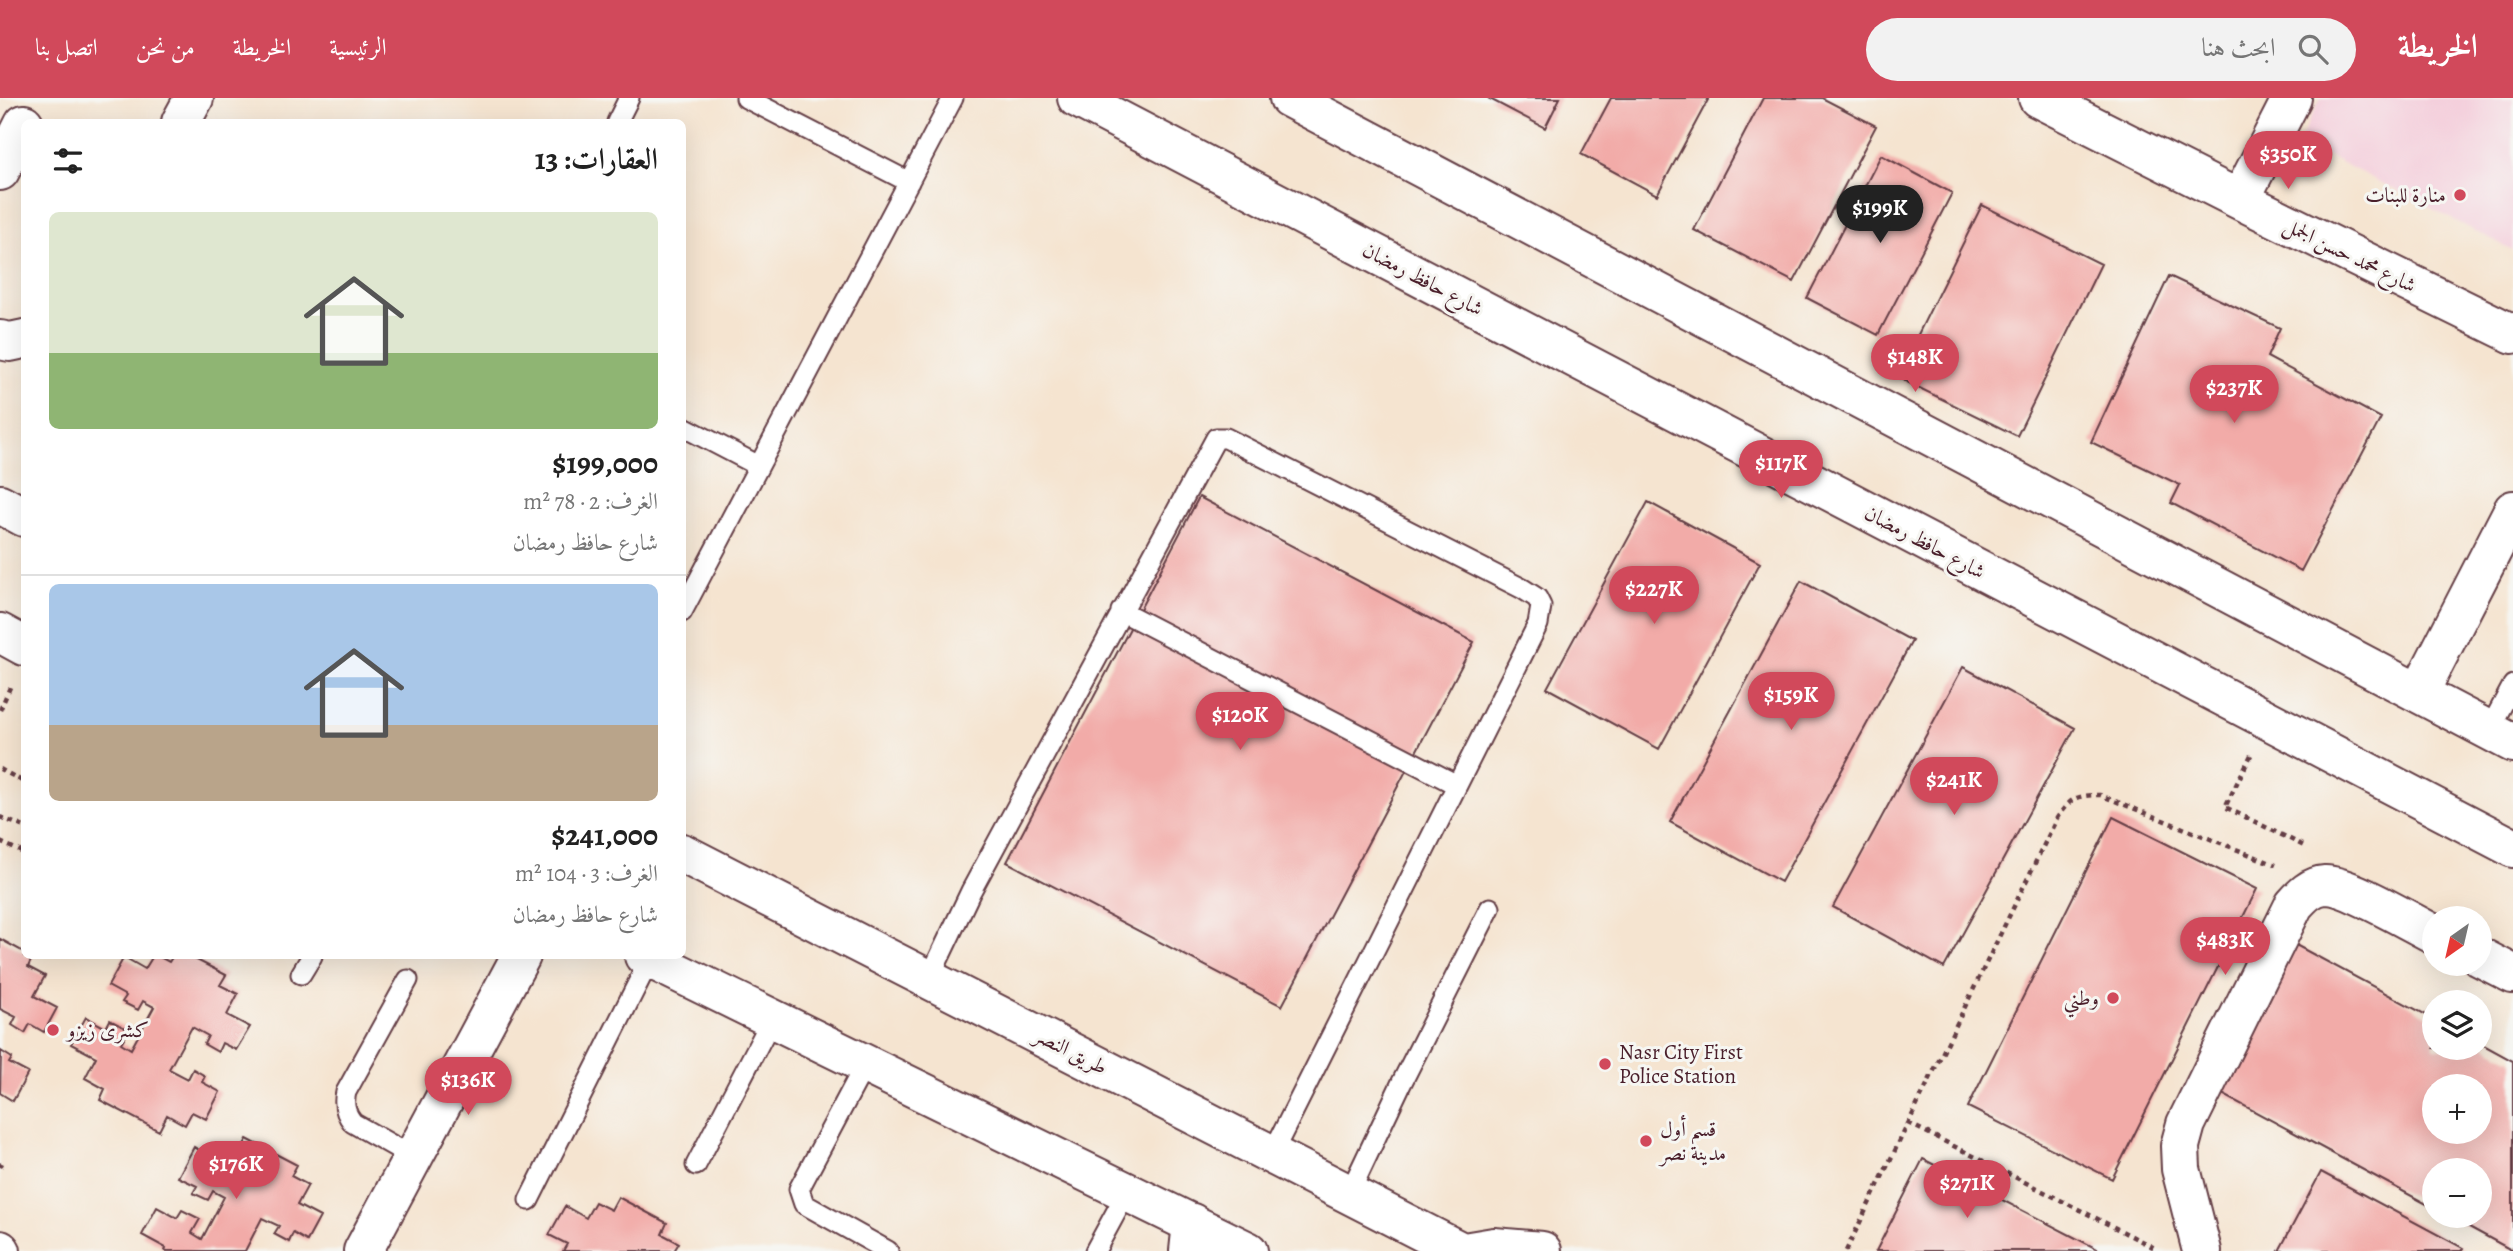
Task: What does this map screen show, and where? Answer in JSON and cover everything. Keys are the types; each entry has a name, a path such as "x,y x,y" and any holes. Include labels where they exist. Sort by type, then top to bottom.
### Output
{"main road":[{"path":"27,119 38,98"},
{"path":"183,119 194,98"},
{"name":"شارع حافظ رمضان","path":"1077,98 2513,848"},
{"path":"1289,98 2501,736"},
{"name":"شارع محمد حسن الجمل","path":"2038,98 2240,201 2513,334"},
{"path":"2240,201 2292,98"},
{"path":"0,171 21,131"},
{"path":"0,340 10,342 21,340"},
{"path":"0,505 21,516"},
{"path":"2419,693 2513,510"},
{"name":"طريق النصر","path":"686,855 1460,1251"},
{"path":"2202,1251 2181,1169 2180,1146 2186,1124 2294,905 2307,891 2325,885 2345,889 2422,928"},
{"path":"363,1251 519,959"},
{"path":"651,959 1128,1192 1190,1237 1248,1251"},
{"path":"2492,963 2513,974"},
{"path":"1470,1251 1494,1247 1542,1251"}],"lane":[{"path":"618,119 629,98"},
{"path":"746,98 909,182"},
{"path":"686,604 953,98"},
{"path":"686,428 759,466"},
{"path":"929,979 971,891 1212,441 1221,437 1523,589 1537,598 1541,613 1272,1154"},
{"path":"1121,611 1457,785"},
{"path":"2501,736 2513,685"},
{"path":"1349,1194 1490,908"},
{"path":"301,974 310,959"},
{"path":"529,1200 646,959"},
{"path":"408,980 346,1091 344,1100 352,1123 413,1157"},
{"path":"696,1165 772,1018"},
{"path":"866,1063 799,1189 804,1205 888,1251"},
{"path":"1095,1251 1128,1192"}],"path":[{"path":"2268,721 2225,807 2310,850"},
{"path":"0,769 21,780"},
{"path":"1846,1251 2045,842 2067,803 2082,795 2100,795 2325,885"},
{"path":"0,817 21,826"},
{"path":"0,842 21,852"},
{"path":"1908,1123 2161,1251"}],"shaded area":[{"name":"منارة للبنات","path":"2321,98 2513,98 2513,250 2299,141"}],"building":[{"path":"1488,98 1560,98 1545,128"},
{"path":"1611,98 1709,98 1657,195 1581,154"},
{"path":"1763,98 1822,98 1876,126 1794,282 1694,230"},
{"path":"1881,155 1952,193 1878,335 1807,298"},
{"path":"1982,205 2101,264 2017,436 1897,377"},
{"path":"2169,276 2280,328 2267,357 2381,418 2301,571 2171,503 2180,485 2091,442"},
{"path":"1199,497 1474,642 1282,1006 1007,862"},
{"path":"1648,502 1760,563 1659,749 1547,688"},
{"path":"1801,581 1912,641 1781,882 1670,822"},
{"path":"1963,667 2075,728 1944,968 1833,907"},
{"name":"وطني","path":"2113,817 2257,889 2112,1179 1968,1107"},
{"path":"0,939 21,950 21,959 32,959 28,967 45,976 34,996 57,1008 44,1032 30,1024 25,1033 12,1025 16,1017 0,1009"},
{"path":"2292,943 2422,1013 2422,1060 2492,1060 2492,1050 2513,1061 2513,1251 2471,1228 2492,1228 2492,1158 2422,1158 2422,1202 2213,1089"},
{"path":"123,959 145,969 151,959 169,962 171,959 195,959 226,975 220,985 238,994 227,1015 250,1027 236,1050 222,1043 218,1052 204,1044 208,1036 192,1027 169,1069 188,1079 193,1069 205,1076 202,1082 220,1092 206,1119 192,1112 185,1125 167,1115 159,1131 100,1100 105,1089 85,1078 96,1057 71,1044 86,1017 106,1028 110,1020 129,1030 121,1043 131,1049 154,1007 143,1001 138,1010 122,1002 126,996 108,986"},
{"path":"1,1051 12,1058 9,1063 28,1073 13,1101 0,1093"},
{"path":"247,1139 297,1165 291,1176 308,1185 297,1205 320,1217 307,1241 293,1233 289,1242 274,1234 279,1226 262,1218 245,1251 165,1251 166,1248 142,1235 157,1207 177,1218 182,1210 200,1219 192,1233 202,1239 224,1197 213,1191 208,1200 193,1193 197,1186 178,1177 194,1147 216,1160 224,1144 240,1153"},
{"path":"1923,1159 2101,1251 1876,1251"},
{"path":"2321,1172 2463,1248 2461,1251 2279,1251"},
{"path":"618,1197 667,1223 662,1234 679,1243 674,1251 563,1251 567,1244 549,1235 565,1206 586,1218 595,1202 611,1210"}],"place":[{"name":"منارة للبنات","path":"2460,195"},
{"name":"وطني","path":"2113,998"},
{"name":"كشرى زيزو","path":"53,1030"},
{"name":"Nasr City First Police Station","path":"1605,1064"},
{"name":"قسم أول مدينة نصر","path":"1646,1141"}]}
